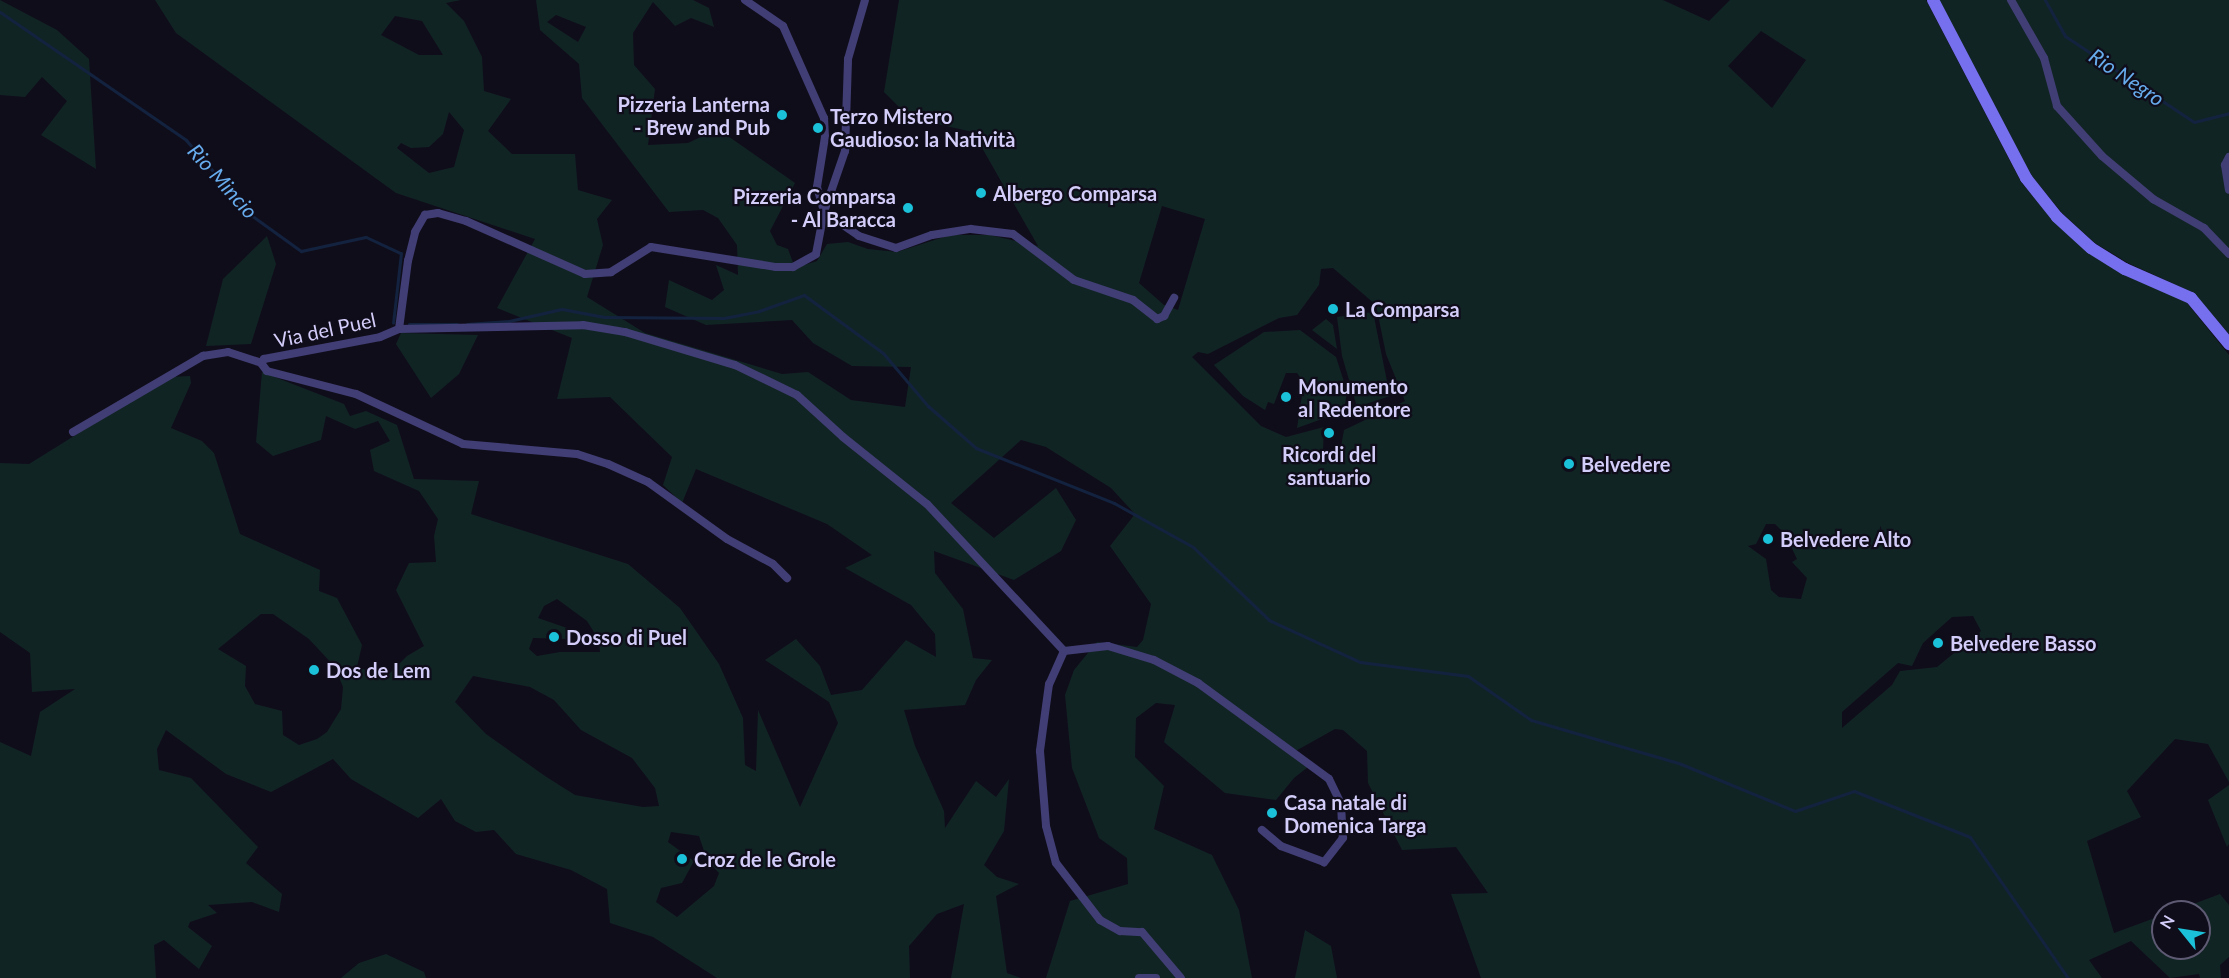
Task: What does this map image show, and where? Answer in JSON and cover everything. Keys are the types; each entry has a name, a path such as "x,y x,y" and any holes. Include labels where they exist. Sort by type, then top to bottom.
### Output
{"main road":[{"path":"1933,0 2026,178 2057,217 2091,248 2125,268 2191,298 2229,344"}],"street":[{"path":"745,0 783,26 824,118 825,137 816,187 824,212 859,236 896,248 932,235 971,229 1012,234 1074,280 1133,300 1158,319 1164,316 1174,298"},
{"path":"824,212 845,151 848,59 865,0"},
{"path":"2011,0 2044,58 2057,106 2102,156 2153,199 2204,228 2229,254"},
{"path":"2229,157 2225,165 2229,190"},
{"name":"Via del Puel","path":"787,578 773,564 727,539 648,482 608,464 577,454 463,444 356,394 267,370 261,363 264,359 380,337 399,329 408,261 415,232 425,215 438,213 466,220 570,270 599,274 611,272 651,247 776,267 793,267 816,254 824,212"},
{"path":"399,329 583,326 626,332 735,365 797,395 843,437 927,504 1064,651"},
{"path":"73,432 203,356 228,352 261,363"},
{"path":"1064,651 1108,646 1154,660 1198,683 1329,778 1341,804 1343,838 1324,862 1281,846 1262,830"},
{"path":"1064,651 1049,684 1040,751 1046,826 1056,863 1100,920 1120,931 1142,932 1181,978"},
{"path":"1139,978 1156,978"}],"green space":[{"path":"0,0 57,30 89,59 96,169 41,135 67,101 42,77 25,97 0,95"},
{"path":"155,0 461,0 446,3 464,21 482,57 484,91 511,99 488,131 512,154 575,154 578,190 612,200 597,219 603,245 587,297 645,333 782,374 808,372 851,400 905,407 911,367 852,366 813,343 792,320 706,325 665,307 669,280 712,300 724,290 716,265 738,275 737,245 718,218 703,210 669,212 582,98 579,64 540,30 536,0 693,0 709,8 714,27 691,18 675,26 653,2 633,33 634,65 655,89 648,145 688,143 718,129 795,183 770,231 777,245 788,249 795,268 817,261 827,244 848,242 868,249 897,252 950,235 990,235 1038,246 973,132 910,118 884,92 899,0 1663,0 1709,21 1730,0 1926,0 2021,182 2053,221 2187,303 2229,355 2229,782 2208,744 2175,739 2127,791 2141,817 2087,841 2114,933 2151,919 2151,960 2131,941 2089,960 2102,978 1481,978 1451,894 1488,893 1456,847 1402,850 1368,783 1367,751 1343,730 1335,729 1292,753 1308,767 1294,778 1276,800 1225,793 1164,742 1175,705 1156,703 1136,718 1135,757 1164,786 1154,829 1212,855 1239,910 1252,978 1046,978 1070,901 1128,884 1127,858 1099,838 1072,768 1065,695 1074,670 1097,642 1137,647 1143,640 1151,604 1110,546 1135,514 1111,488 1046,447 1021,440 951,503 994,538 1056,488 1076,520 1061,551 1014,580 934,551 935,573 963,609 973,658 992,660 976,680 965,705 904,710 915,746 944,811 945,828 976,781 996,797 1009,779 1004,831 984,865 997,877 1019,884 996,896 1007,973 1021,978 951,978 964,904 937,914 909,946 910,978 717,978 653,937 610,923 607,889 571,870 516,854 494,830 476,832 455,821 441,799 418,818 351,779 333,759 271,792 226,774 166,730 157,749 159,770 191,778 258,847 246,863 282,894 279,912 252,902 208,905 217,913 190,922 188,927 212,946 199,969 164,940 154,945 156,978 0,978 0,742 31,756 40,712 75,689 32,692 30,653 0,632 0,463 29,464 169,377 190,376 191,383 171,428 202,441 214,453 240,534 320,570 319,591 337,598 362,645 357,667 386,677 407,656 424,646 396,590 409,563 436,562 434,536 438,519 419,491 374,471 370,450 390,441 378,421 355,429 326,416 321,440 273,456 256,442 262,372 344,404 350,416 366,411 397,425 414,479 479,481 471,514 628,564 680,608 719,664 743,718 745,765 756,771 758,710 800,807 838,723 829,702 765,660 796,639 820,666 831,695 862,690 906,640 936,657 935,634 911,605 845,568 872,555 827,524 696,469 682,503 663,485 672,457 610,397 557,399 572,338 497,308 535,239 396,193 176,33","holes":["556,15 586,27 578,42 547,22","395,16 422,21 443,55 419,55 381,35","1761,31 1806,60 1772,108 1728,66","449,112 464,130 454,167 429,173 397,148 401,143 411,148 429,147 443,134","1162,206 1205,219 1178,310 1164,305 1139,283","1333,268 1376,305 1386,354 1405,401 1344,430 1340,452 1323,450 1324,427 1286,437 1261,426 1192,357 1198,352 1208,354 1279,318 1297,315 1319,285 1321,269","1766,524 1775,524 1785,534 1797,559 1792,562 1807,578 1801,599 1779,597 1771,590 1766,559 1748,546 1756,544","557,599 587,621 599,640 600,652 560,652 537,656 529,649 533,638 569,639 567,628 538,618 544,606","261,614 273,614 309,639 335,667 343,687 341,709 327,732 317,739 299,745 283,735 282,711 255,704 245,686 246,666 218,649","1973,616 1981,631 1937,667 1900,671 1892,685 1842,728 1842,712 1898,663 1912,666 1923,643 1952,617","473,676 530,687 554,700 581,730 632,758 655,788 659,806 643,807 575,795 486,734 455,702","671,832 699,836 707,860 719,873 714,886 677,917 656,902 661,888 682,883 694,861 668,842"]},
{"path":"1939,0 2229,0 2229,334 2194,293 2128,263 2095,243 2062,213 2031,175"},
{"path":"267,236 276,264 251,344 206,346 223,279"},
{"path":"1373,312 1390,396 1357,407 1342,356 1337,317"},
{"path":"1326,319 1333,325 1337,349 1312,330"},
{"path":"1300,330 1336,357 1347,391 1345,405 1336,414 1297,428 1302,395 1297,393 1302,380 1297,373 1286,373 1274,404 1268,402 1265,410 1243,396 1214,365 1264,332"},
{"path":"401,333 478,335 459,374 431,398 396,344"},
{"path":"2229,785 2229,844 2227,847 2208,800"},
{"path":"2220,894 2229,905 2229,957 2220,965 2221,978 2200,978 2199,974 2170,978 2151,960 2211,960 2211,900 2204,900"},
{"path":"1305,930 1331,946 1337,978 1295,978"},
{"path":"386,954 424,972 426,978 341,978 359,963"}],"waterway":[{"name":"Rio Negro","path":"2045,0 2065,36 2194,122 2229,113"},
{"name":"Rio Mincio","path":"0,12 186,140 251,215 301,251 366,237 401,253 393,323"},
{"path":"467,324 509,321 562,309 604,317 724,318 759,311 804,295 883,353 928,406 976,448 1114,503 1193,547 1269,620 1360,662 1468,676 1531,720 1681,764 1795,811 1854,791 1970,837 2068,978"},
{"name":"Rio Mincio","path":"409,324 457,324"}],"place":[{"name":"Pizzeria Lanterna - Brew and Pub","path":"782,115"},
{"name":"Terzo Mistero Gaudioso: la Natività","path":"818,128"},
{"name":"Albergo Comparsa","path":"981,193"},
{"name":"Pizzeria Comparsa - Al Baracca","path":"908,208"},
{"name":"La Comparsa","path":"1333,309"},
{"name":"Monumento al Redentore","path":"1286,397"},
{"name":"Ricordi del santuario","path":"1329,433"},
{"name":"Belvedere","path":"1569,464"},
{"name":"Belvedere Alto","path":"1768,539"},
{"name":"Dosso di Puel","path":"554,637"},
{"name":"Belvedere Basso","path":"1938,643"},
{"name":"Dos de Lem","path":"314,670"},
{"name":"Casa natale di Domenica Targa","path":"1272,813"},
{"name":"Croz de le Grole","path":"682,859"}]}
